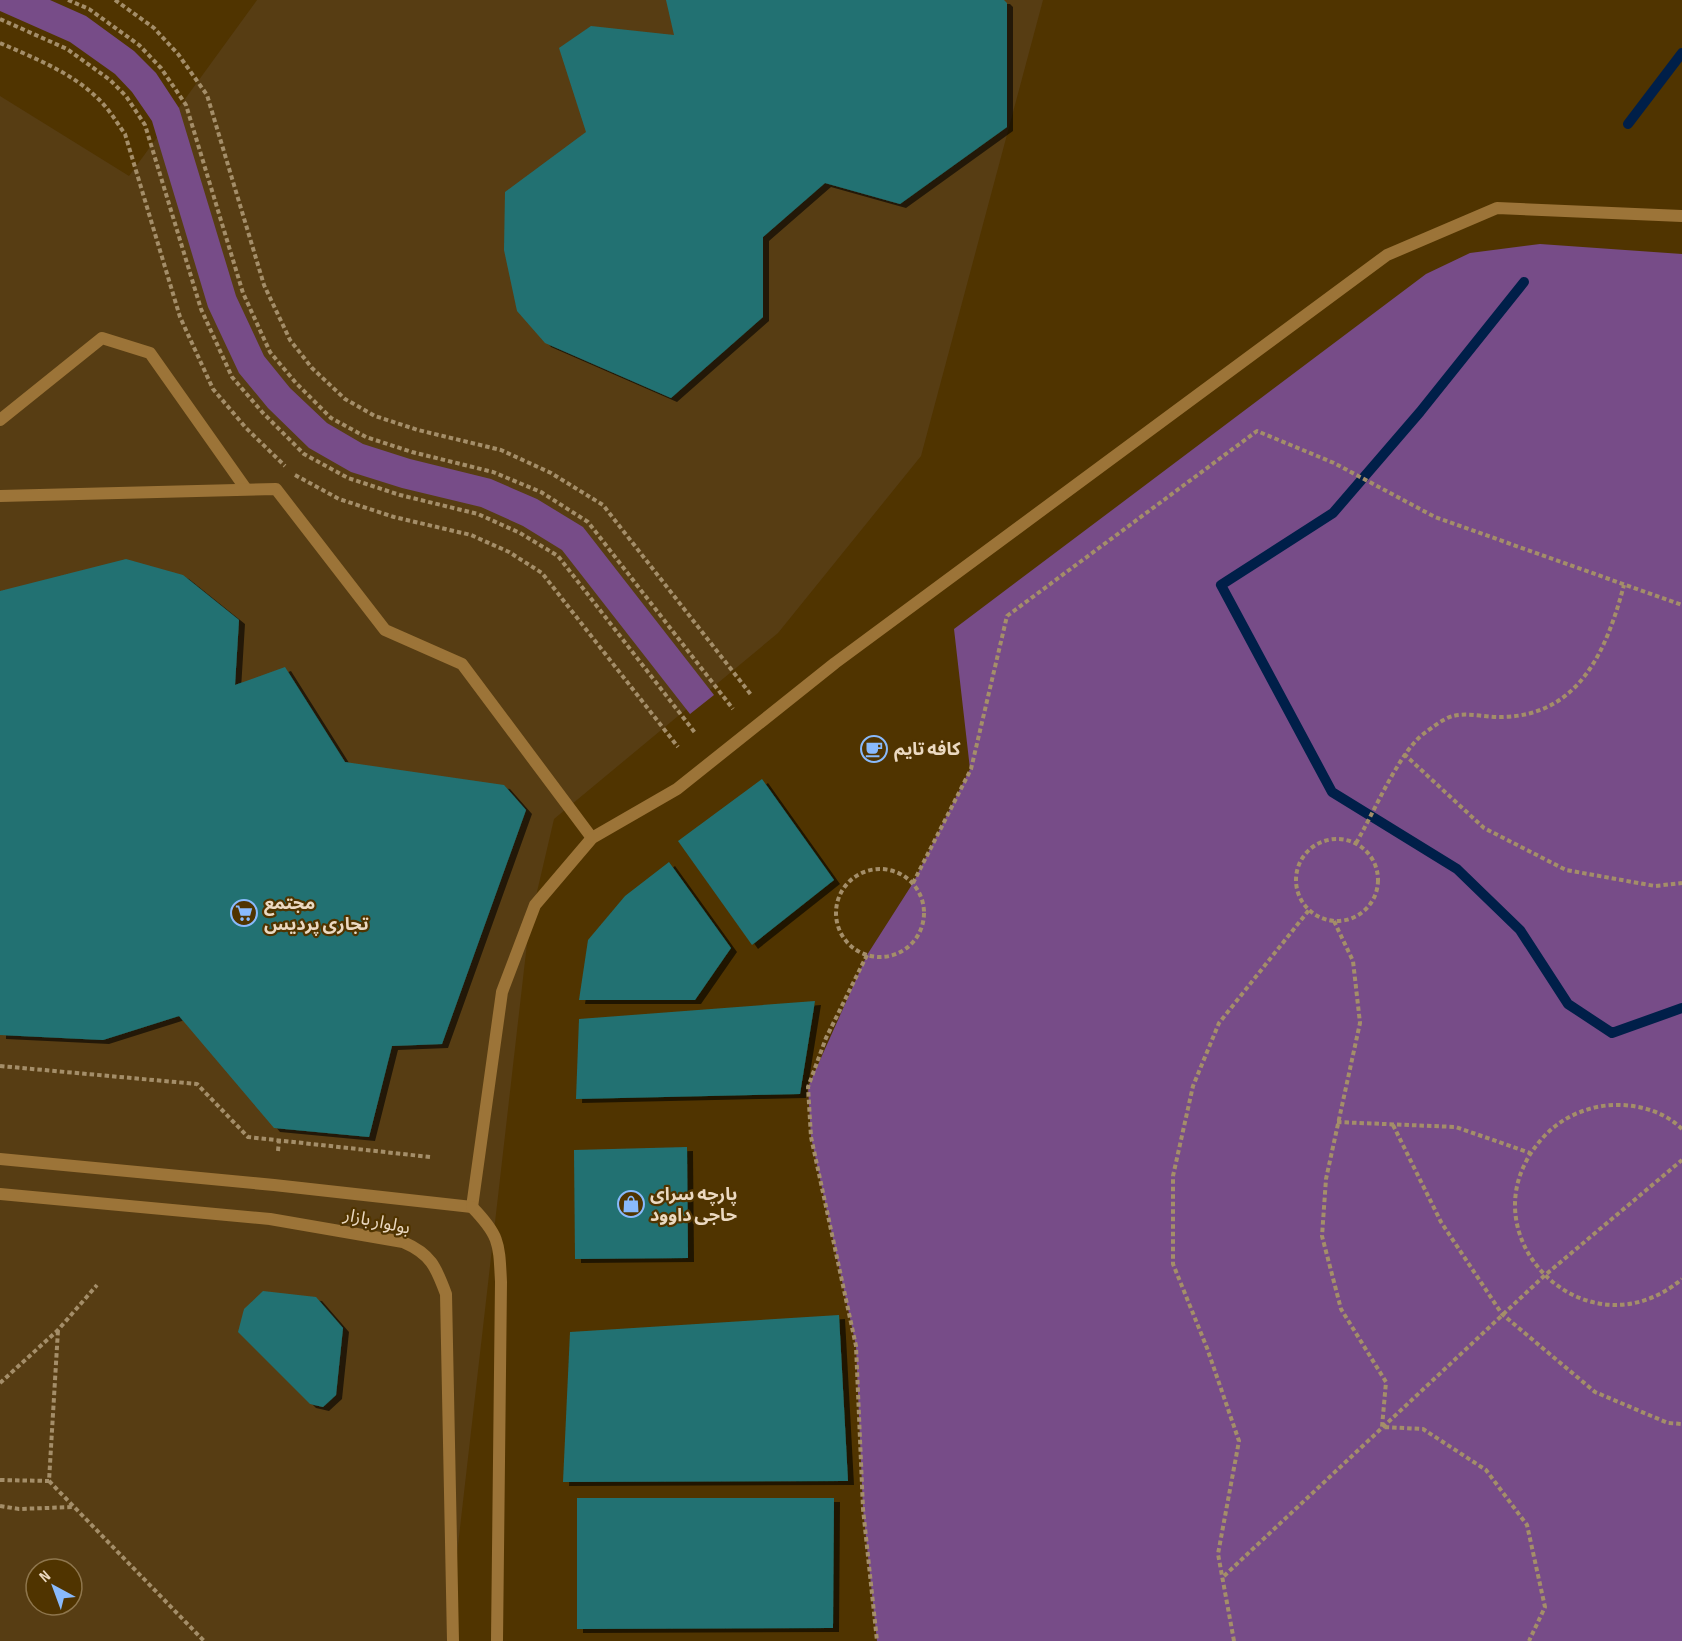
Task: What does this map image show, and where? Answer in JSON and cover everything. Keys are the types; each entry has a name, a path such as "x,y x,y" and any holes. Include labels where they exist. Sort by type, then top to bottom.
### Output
{"street":[{"path":"497,1641 501,1282 499,1247 492,1227 472,1207 502,992 535,905 592,838 677,789 834,663 1387,255 1497,208 1682,216"},
{"path":"0,420 102,338 150,353 246,489"},
{"path":"0,496 276,489 385,630 462,664 592,838"},
{"name":"بولوار بازار","path":"0,1159 274,1185 472,1207"},
{"name":"بولوار بازار","path":"0,1194 270,1220 403,1242 418,1249 434,1264 446,1294 453,1641"}],"path":[{"path":"68,0 89,9 139,45 161,68 186,105 243,293 270,352 296,383 331,418 366,437 412,452 493,471 541,492 588,522 734,709"},
{"path":"115,0 154,28 178,54 207,96 264,285 290,340 312,368 345,399 375,416 418,430 501,450 551,473 603,505 752,696"},
{"path":"0,19 67,49 110,80 126,96 145,125 201,309 232,377 263,413 304,454 348,478 400,495 478,514 520,533 558,556 696,734"},
{"path":"0,43 56,68 95,96 109,111 125,135 180,317 213,389 246,429 290,472 339,499 394,517 471,535 509,552 542,573 678,747"},
{"path":"913,883 970,769 1007,616 1257,431 1334,463 1435,517 1682,605"},
{"path":"1356,843 1404,754 1423,734 1452,716 1502,718 1530,715 1560,701 1581,683 1595,662 1614,621 1624,585"},
{"path":"1404,754 1484,828 1566,870 1655,886 1682,883"},
{"path":"1331,839 1344,839 1356,843 1368,852 1375,864 1379,878 1377,891 1371,904 1361,914 1348,920 1321,919 1300,900 1296,888 1296,874 1300,862 1318,843 1331,839"},
{"path":"886,869 900,873 913,883 920,894 924,908 923,923 917,936 908,947 895,954 882,957 867,955 855,949 844,939 835,913 838,898 846,885 857,875 871,870 886,869"},
{"path":"1234,1641 1218,1554 1239,1441 1207,1348 1173,1264 1173,1176 1193,1086 1219,1023 1309,910"},
{"path":"1334,921 1353,961 1360,1023 1326,1179 1322,1236 1341,1309 1386,1382 1382,1427"},
{"path":"867,955 826,1038 808,1087 811,1137 856,1346 863,1509 877,1641"},
{"path":"0,1066 197,1084 248,1137 430,1157"},
{"path":"1682,1130 1675,1122 1645,1108 1612,1104 1580,1111 1551,1127 1530,1153 1517,1184 1516,1217 1524,1249 1544,1276 1571,1295 1602,1305 1636,1304 1667,1292 1682,1280"},
{"path":"1337,1122 1456,1127 1530,1153"},
{"path":"1393,1125 1441,1222 1502,1314 1595,1392 1668,1424 1682,1424"},
{"path":"278,1151 279,1140"},
{"path":"1223,1577 1502,1314 1682,1160"},
{"path":"0,1383 58,1330 97,1285"},
{"path":"58,1330 49,1481 204,1641"},
{"path":"1382,1427 1423,1429 1486,1470 1527,1525 1545,1607 1529,1641"},
{"path":"0,1480 49,1481"},
{"path":"0,1506 19,1509 73,1507"}],"shaded area":[{"path":"0,0 50,0 86,16 134,51 156,73 179,108 236,296 264,356 290,388 327,423 363,444 410,459 491,479 537,499 583,527 714,695 690,714 562,550 523,526 481,507 402,488 351,472 309,448 268,408 239,373 208,307 152,121 132,92 115,74 70,42 0,11"},
{"path":"257,0 1043,0 921,456 778,633 554,819 529,926 447,1641 0,1641 0,96 129,176"},
{"path":"1540,244 1682,254 1682,1641 877,1641 863,1509 856,1346 811,1137 808,1087 867,955 913,883 970,769 954,629 1426,274 1470,253"}],"building":[{"path":"666,0 1004,0 1007,3 1007,127 900,204 825,183 763,237 763,317 671,398 545,343 517,311 504,250 505,192 586,132 559,48 591,26 674,35"},
{"name":"مجتمع تجاری پردیس","path":"126,559 183,575 239,620 235,685 285,667 345,762 504,785 526,810 442,1044 392,1046 369,1137 274,1128 179,1016 103,1040 0,1035 0,591"},
{"path":"762,779 834,880 752,945 678,841"},
{"path":"669,862 731,948 695,1000 579,1000 588,940 625,896"},
{"path":"815,1001 800,1094 576,1099 579,1019"},
{"name":"پارچه سرای حاجی داوود","path":"687,1147 688,1258 575,1259 574,1150"},
{"path":"263,1291 316,1297 343,1328 336,1395 323,1407 310,1404 238,1332 244,1309"},
{"path":"839,1315 848,1481 563,1482 570,1332"},
{"path":"577,1498 834,1498 833,1628 577,1629"}],"waterway":[{"path":"1628,124 1682,53"},
{"path":"1524,282 1420,412 1333,513 1221,585 1332,792 1457,869 1520,930 1568,1004 1612,1033 1682,1008"}],"place":[{"name":"كافه تايم","path":"874,749"},
{"name":"مجتمع تجاری پردیس","path":"244,913"},
{"name":"پارچه سرای حاجی داوود","path":"631,1204"}]}
